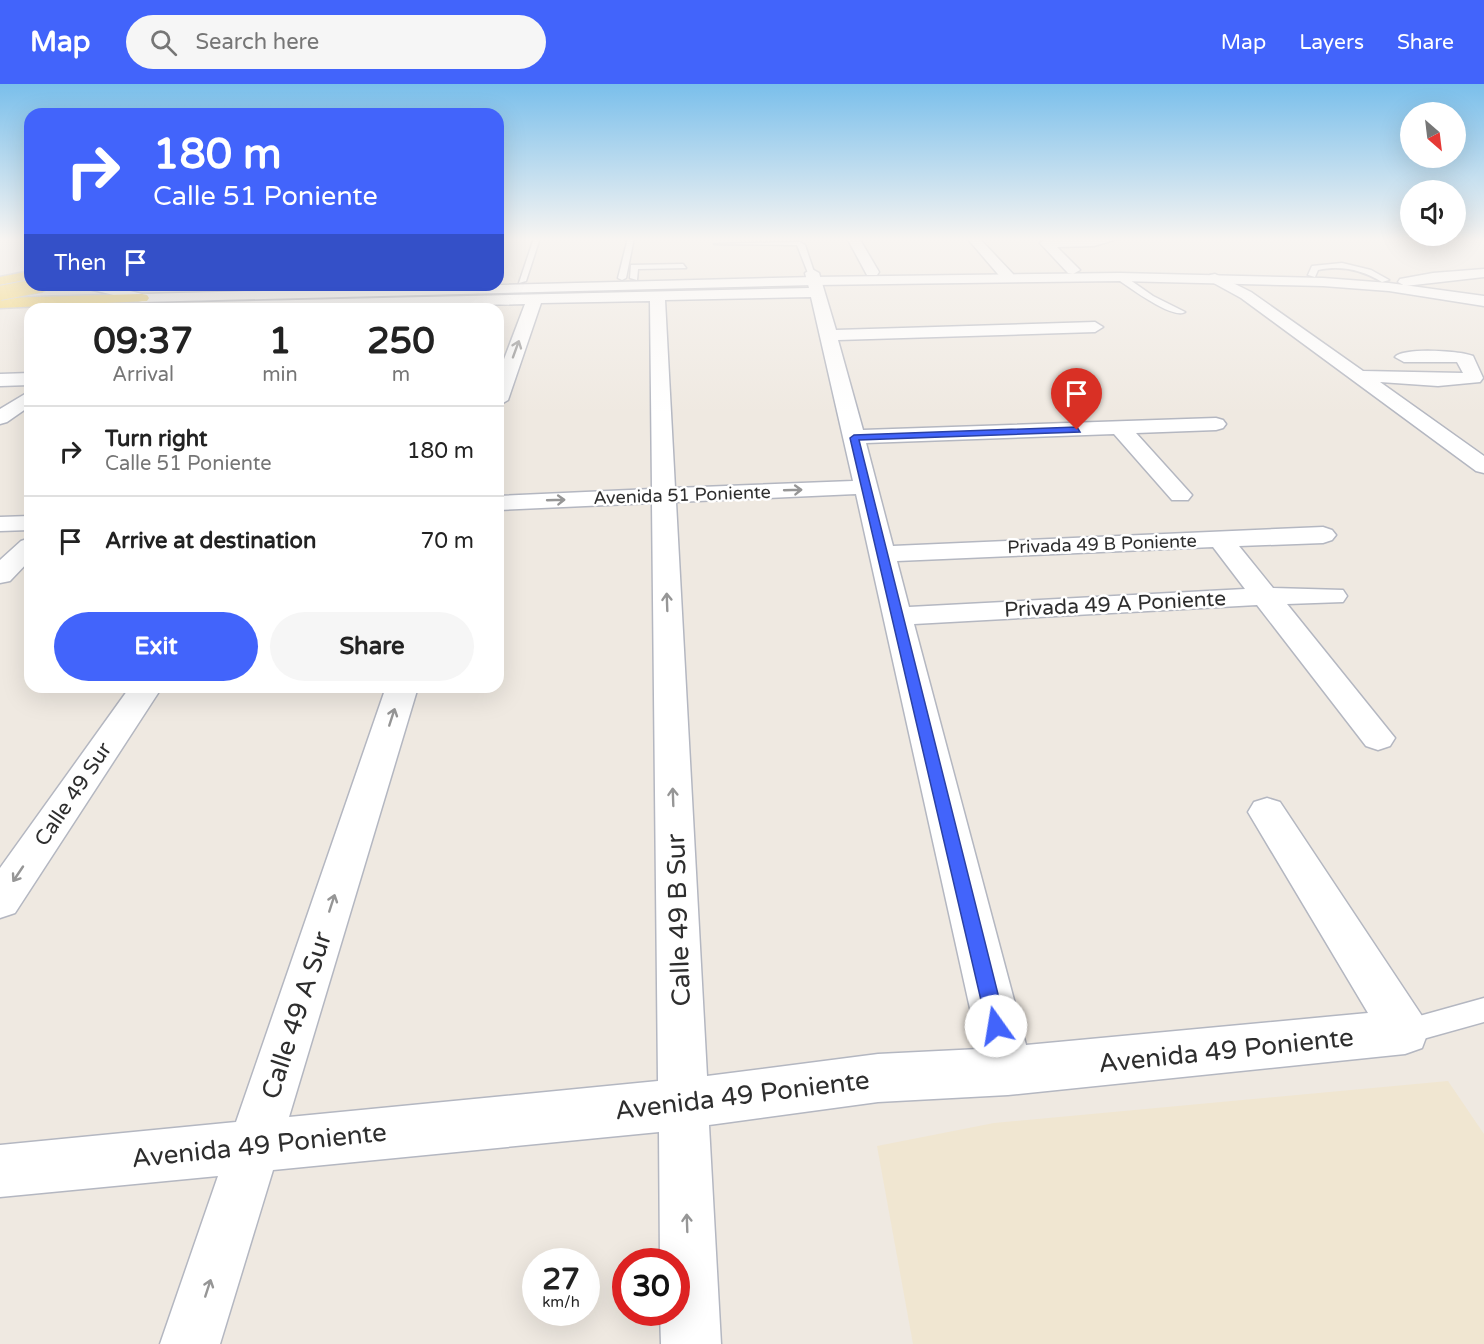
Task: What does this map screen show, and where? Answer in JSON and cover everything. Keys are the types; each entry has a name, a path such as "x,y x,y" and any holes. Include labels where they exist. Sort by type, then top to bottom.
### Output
{"main road":[{"path":"0,303 147,300"}],"street":[{"path":"147,300 266,297"},
{"path":"442,303 584,297"},
{"name":"Calle 49 B Sur","path":"657,297 691,1344"},
{"path":"819,297 1008,1071"},
{"path":"1246,297 1361,376 1484,466"},
{"path":"1457,297 1484,301"},
{"path":"504,383 535,298"},
{"path":"147,300 203,303"},
{"path":"829,335 1095,327"},
{"path":"1361,376 1438,380"},
{"path":"0,380 24,379"},
{"path":"0,418 24,401"},
{"path":"854,438 1216,424"},
{"path":"1121,429 1180,495"},
{"name":"Avenida 51 Poniente","path":"504,502 663,487 864,478"},
{"name":"Avenida 51 Poniente","path":"504,484 663,487"},
{"path":"0,505 24,504"},
{"path":"0,524 24,523"},
{"name":"Privada 49 B Poniente","path":"882,554 1323,535"},
{"path":"1220,539 1378,738"},
{"path":"0,575 24,552"},
{"name":"Privada 49 A Poniente","path":"897,616 1266,596 1333,596"},
{"name":"Calle 49 Sur","path":"0,901 142,693"},
{"name":"Calle 49 A Sur","path":"190,1344 400,693"},
{"path":"1266,812 1405,1032"},
{"name":"Avenida 49 Poniente","path":"0,1171 684,1104 878,1078 1008,1071 1405,1032"}],"lane":[{"path":"1148,297 1181,312"},
{"name":"Avenida 49 Poniente","path":"1405,1032 1483,1011"}],"shaded area":[{"path":"1448,1081 1484,1134 1484,1344 913,1344 877,1146 994,1123"}],"route":[{"path":"996,1026 854,438 1077,430"}]}
